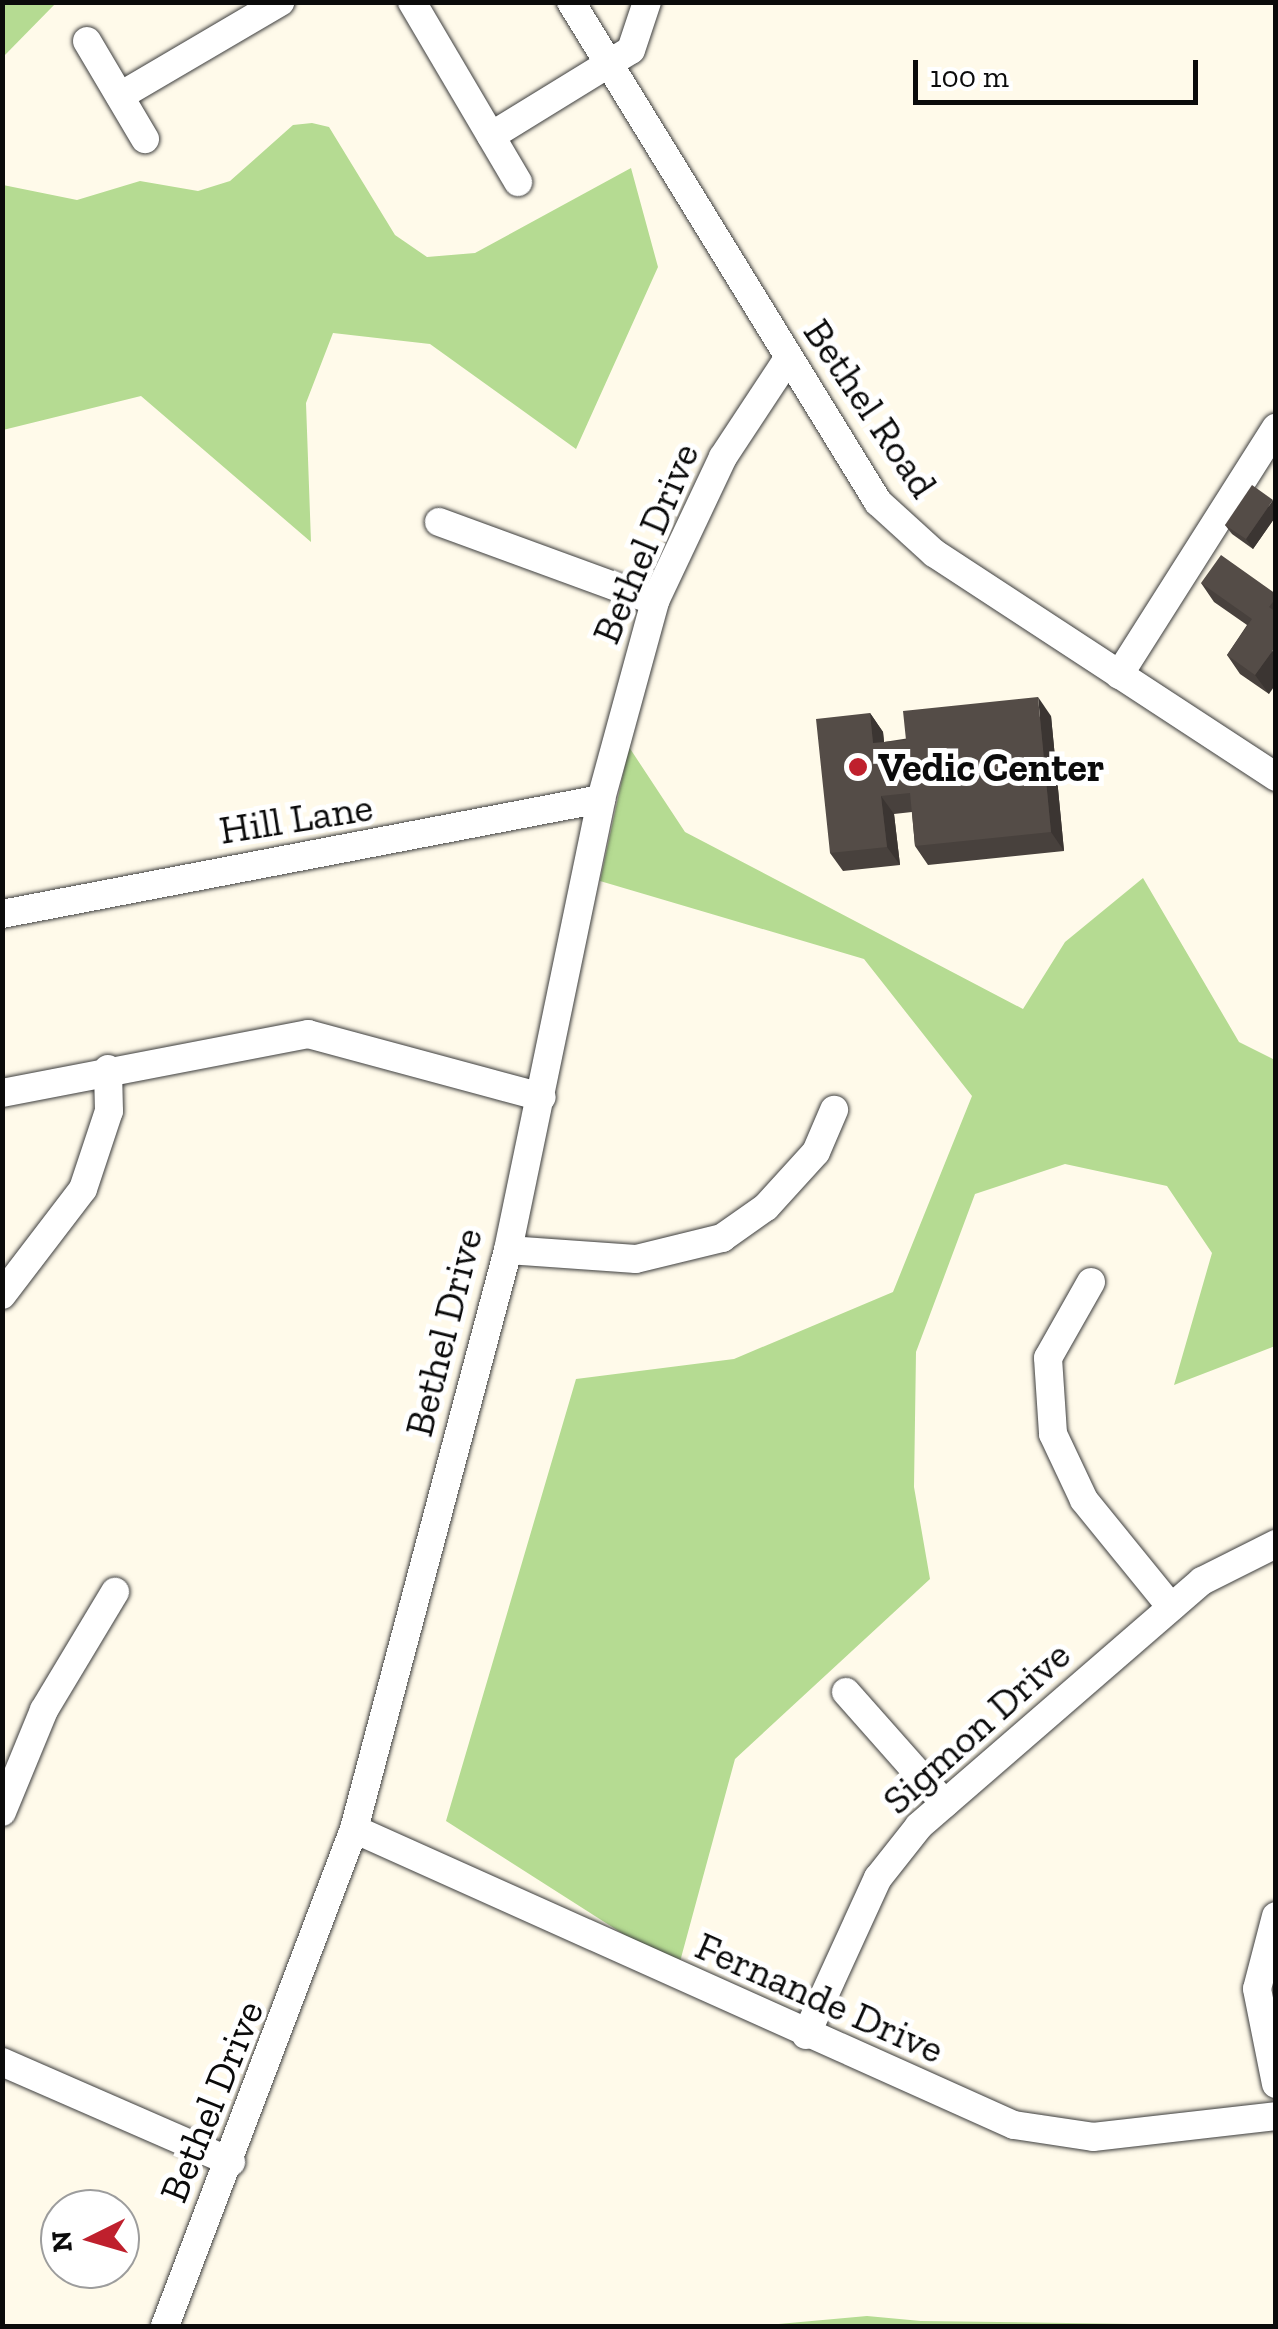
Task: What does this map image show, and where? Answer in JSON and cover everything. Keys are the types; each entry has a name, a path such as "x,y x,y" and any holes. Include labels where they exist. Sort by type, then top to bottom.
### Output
{"street":[{"path":"120,96 280,2"},
{"path":"412,2 518,182"},
{"name":"Bethel Road","path":"571,2 849,462 905,530 1276,777"},
{"path":"490,136 631,50 647,2"},
{"path":"87,41 145,139"},
{"name":"Bethel Drive","path":"165,2326 231,2162 354,1828 508,1250 601,799 655,601 722,457 787,360"},
{"path":"1119,676 1276,428"},
{"path":"439,522 655,601"},
{"name":"Hill Lane","path":"2,914 601,799"},
{"path":"2,1093 308,1034 542,1097"},
{"path":"2,1294 83,1189 109,1111 108,1070"},
{"path":"508,1250 636,1259 722,1238 766,1207 816,1152 834,1110"},
{"path":"1091,1282 1048,1358 1053,1434 1084,1500 1171,1607"},
{"name":"Sigmon Drive","path":"806,2036 878,1878 945,1804 1221,1567 1276,1544"},
{"path":"2,1812 44,1710 115,1592"},
{"path":"846,1692 945,1804"},
{"name":"Fernande Drive","path":"354,1828 980,2113 1050,2133 1155,2134 1276,2116"},
{"path":"1276,1916 1258,1989 1276,2084"},
{"path":"2,2062 231,2162"}],"green space":[{"path":"2,3 56,3 3,57"},
{"path":"312,123 329,127 395,235 427,257 475,253 631,168 658,267 576,449 430,344 333,333 306,403 311,542 141,396 3,430 3,185 77,200 140,181 198,191 230,181 293,125"},
{"path":"629,747 685,832 1023,1009 1065,942 1143,878 1239,1042 1275,1060 1275,1346 1174,1385 1212,1253 1167,1186 1065,1164 975,1194 916,1352 914,1487 930,1579 735,1759 678,1969 446,1821 576,1379 734,1359 893,1292 972,1096 864,959 600,881"},
{"path":"867,2316 921,2321 1276,2326 755,2326"}],"building":[{"path":"1252,485 1273,500 1246,539 1225,525"},
{"path":"1221,555 1276,594 1269,607 1276,612 1276,646 1255,675 1227,655 1252,619 1201,583"},
{"path":"1038,697 1051,832 915,846 910,793 881,796 887,847 830,853 816,719 870,713 873,743 906,740 903,711"}],"place":[{"name":"Vedic Center","path":"858,767"}]}
